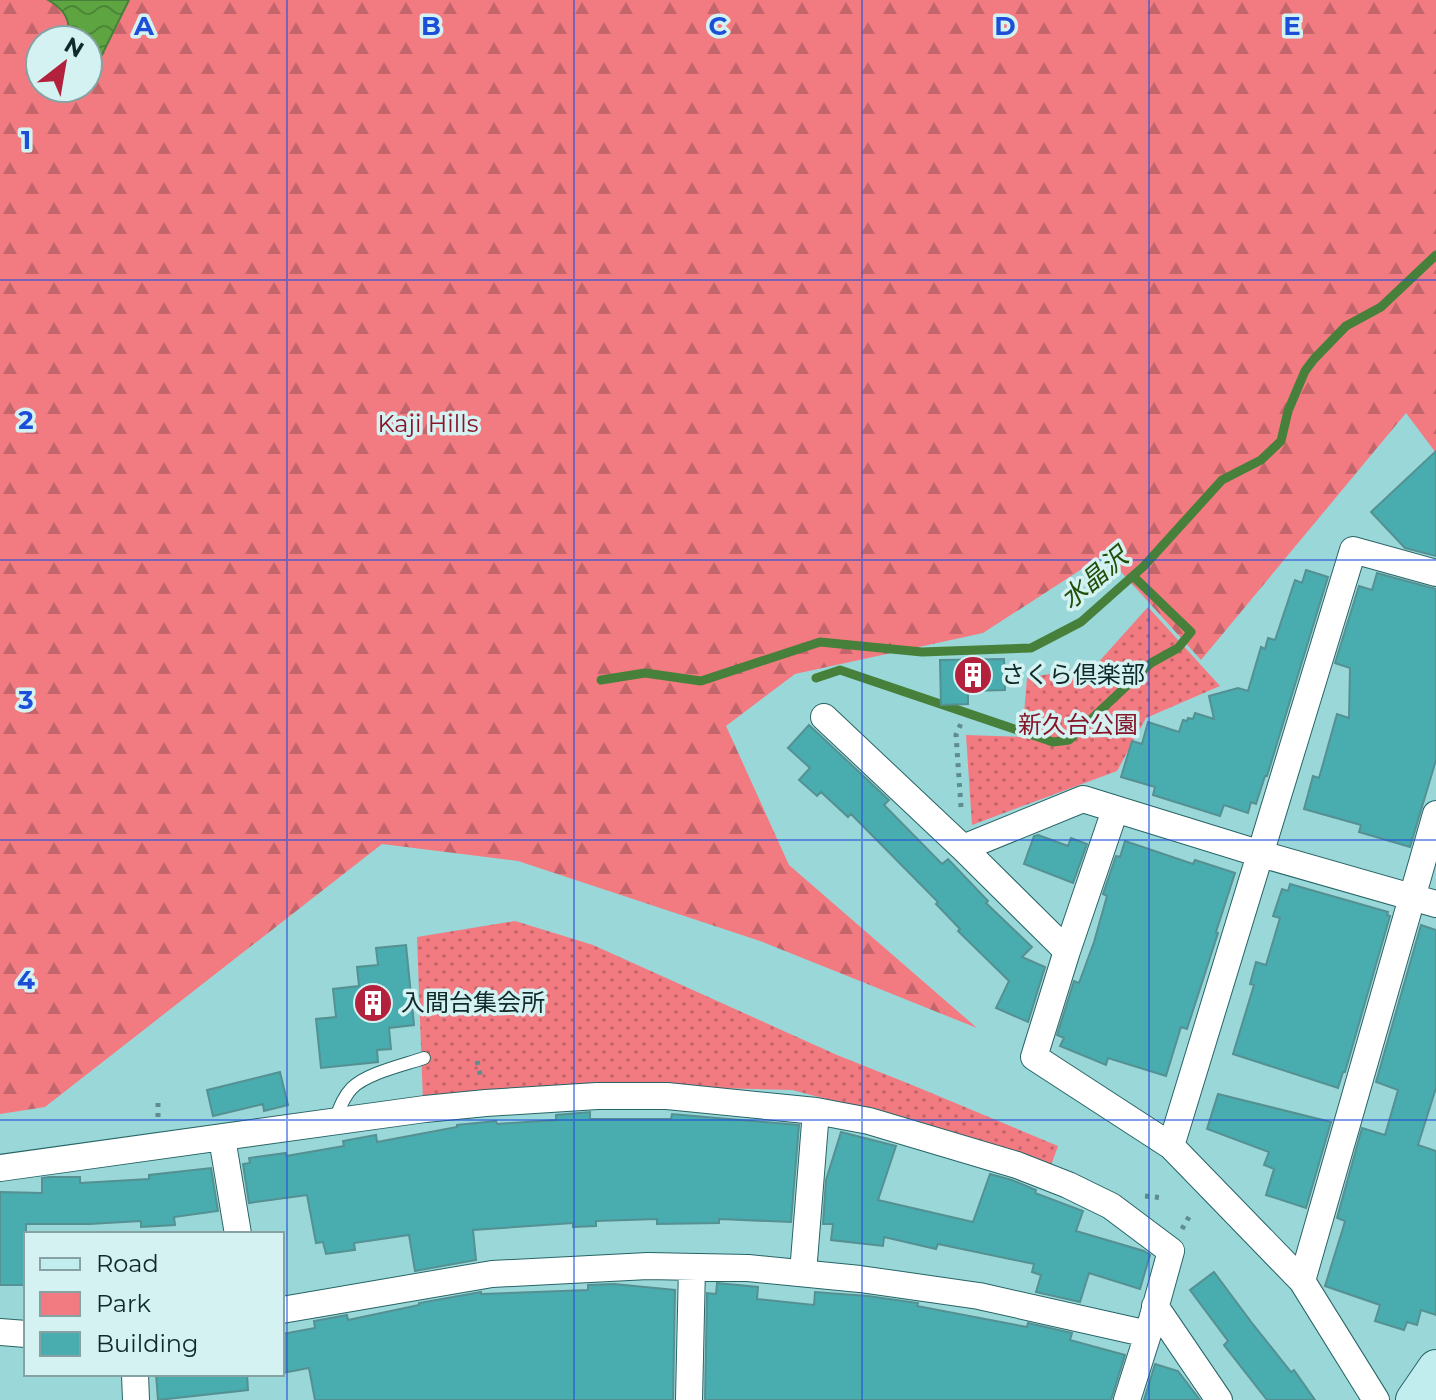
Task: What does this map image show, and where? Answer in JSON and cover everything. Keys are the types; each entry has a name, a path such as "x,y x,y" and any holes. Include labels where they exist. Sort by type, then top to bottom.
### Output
{"street":[{"path":"1171,1146 1353,550 1436,573"},
{"path":"824,717 1067,951"},
{"path":"963,848 1083,799 1424,900"},
{"path":"1115,810 1034,1057 1171,1146 1302,1281 1376,1400"},
{"path":"1302,1281 1424,900 1436,814"},
{"path":"0,1168 425,1109 597,1096 667,1096 816,1111 869,1121 1017,1165 1068,1185 1111,1206 1171,1251 1127,1400"},
{"path":"803,1273 816,1111"},
{"path":"222,1138 238,1232"},
{"path":"284,1310 492,1274 648,1266 748,1268 860,1279 979,1296 1148,1334"},
{"path":"689,1400 692,1267"},
{"path":"1155,1306 1219,1400"},
{"path":"0,1332 24,1334"},
{"path":"1414,1400 1436,1368"},
{"path":"135,1376 136,1400"}],"lane":[{"path":"334,1122 346,1096 356,1084 424,1058"}],"path":[{"path":"962,721 956,735 963,848"}],"green space":[{"name":"Kaji Hills","path":"0,0 1436,0 1436,453 1406,413 1201,660 1105,554 983,633 795,674 726,726 789,865 977,1028 760,941 518,861 382,844 45,1107 0,1114"},
{"name":"新久台公園","path":"1148,607 1220,686 1146,718 1117,771 972,825 966,735 1022,737 1027,678 1095,666"},
{"path":"515,921 593,945 837,1055 1058,1146 1049,1171 911,1121 792,1090 679,1087 423,1102 417,937"}],"water":[{"path":"48,0 129,0 104,51 104,24 68,24 59,7"}],"building":[{"path":"1436,451 1436,556 1405,548 1371,512"},
{"path":"1306,570 1328,577 1267,776 1256,804 1251,802 1248,813 1224,805 1220,816 1153,795 1155,787 1121,777 1132,741 1142,744 1148,722 1179,732 1183,720 1193,719 1195,713 1214,719 1209,696 1238,688 1248,691 1261,647 1265,649 1268,638 1275,640 1295,580 1302,583"},
{"path":"1377,573 1436,589 1436,760 1410,847 1359,832 1361,825 1304,809 1313,776 1319,778 1337,714 1349,718 1350,668 1335,663 1359,586 1372,590"},
{"name":"さくら倶楽部","path":"1004,659 1005,690 968,691 968,704 941,705 940,660"},
{"path":"809,725 889,800 884,805 942,864 948,859 988,901 986,903 1032,947 1022,957 1045,967 1028,1022 996,1008 1009,981 958,931 960,929 936,904 938,902 851,814 848,817 821,792 817,796 799,780 810,768 788,748"},
{"path":"1034,836 1068,846 1071,838 1087,844 1073,883 1024,864"},
{"path":"1125,841 1193,864 1195,860 1235,873 1187,1029 1181,1027 1166,1076 1108,1058 1106,1065 1060,1046 1064,1038 1057,1035 1074,981 1079,983 1094,942 1107,896 1103,894 1116,856 1120,857"},
{"path":"1290,884 1388,912 1390,916 1338,1088 1233,1054 1254,985 1250,984 1256,962 1266,965 1280,918 1273,916 1282,889 1288,891"},
{"path":"1421,925 1436,930 1436,1088 1418,1145 1436,1151 1436,1315 1421,1310 1417,1325 1407,1322 1404,1330 1375,1321 1380,1305 1325,1286 1345,1221 1337,1218 1362,1128 1385,1135 1398,1090 1376,1082"},
{"name":"入間台集会所","path":"406,945 414,1025 389,1028 391,1049 377,1050 378,1062 321,1068 316,1019 336,1017 333,989 359,986 357,967 378,965 376,948"},
{"path":"280,1072 288,1105 264,1111 263,1104 213,1116 207,1090"},
{"path":"1218,1094 1331,1122 1306,1208 1266,1195 1274,1169 1264,1165 1269,1152 1207,1129"},
{"path":"590,1112 590,1119 671,1119 672,1114 799,1125 791,1222 719,1219 719,1223 657,1224 657,1219 596,1221 596,1226 573,1227 573,1223 473,1230 476,1260 415,1271 409,1235 354,1243 355,1250 326,1254 323,1242 316,1243 307,1195 249,1203 243,1164 250,1163 249,1158 286,1153 286,1156 344,1146 343,1141 376,1135 377,1142 457,1125 556,1120 556,1115"},
{"path":"841,1132 896,1146 878,1200 973,1222 990,1174 1012,1180 1036,1190 1035,1193 1083,1211 1076,1231 1150,1255 1140,1289 1089,1273 1080,1302 1036,1292 1041,1275 1032,1272 1034,1264 938,1244 936,1249 884,1237 883,1246 831,1240 833,1224 823,1224 826,1180"},
{"path":"211,1168 218,1211 174,1217 175,1225 141,1227 141,1221 26,1224 24,1285 0,1285 0,1192 42,1193 42,1178 50,1177 80,1177 80,1183 149,1179 149,1175"},
{"path":"1214,1272 1315,1400 1267,1400 1224,1345 1228,1341 1190,1290"},
{"path":"717,1283 758,1287 757,1299 814,1305 815,1292 918,1303 917,1306 1072,1333 1070,1340 1125,1355 1111,1400 705,1400 707,1293 716,1294"},
{"path":"614,1284 675,1290 673,1400 315,1400 309,1368 284,1373 284,1334 315,1328 314,1321 347,1315 348,1320 481,1292 588,1290 588,1285"},
{"path":"1155,1364 1178,1371 1200,1400 1144,1400"},
{"path":"156,1376 247,1376 248,1390 158,1400"}],"waterway":[{"name":"水晶沢","path":"601,680 645,673 701,681 820,642 922,652 1031,648 1081,622 1144,566 1222,480 1261,460 1281,441 1288,411 1305,371 1314,359 1346,326 1381,307 1436,255"},
{"path":"816,678 840,670 1053,742 1069,740 1151,663 1178,648 1191,632 1133,576"}],"place":[{"name":"さくら倶楽部","path":"973,675"},
{"name":"入間台集会所","path":"373,1003"}]}
